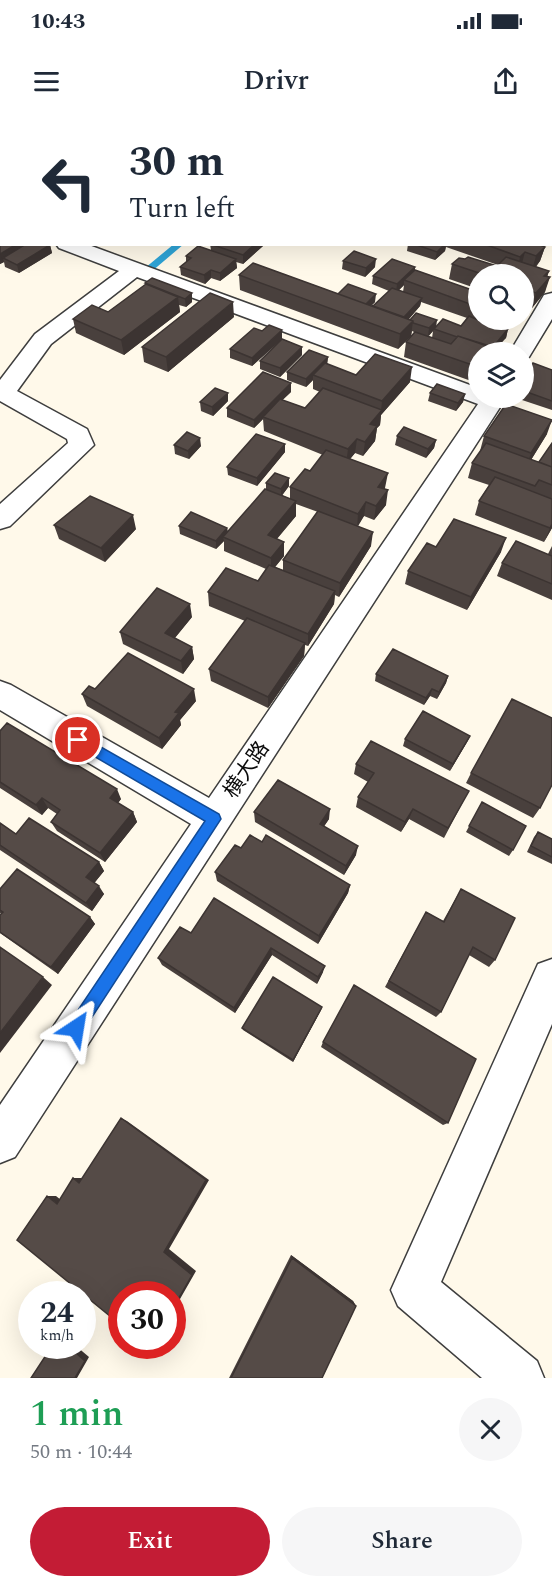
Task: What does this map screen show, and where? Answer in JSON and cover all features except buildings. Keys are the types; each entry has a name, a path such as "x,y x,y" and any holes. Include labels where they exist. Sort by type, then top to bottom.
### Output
{"street":[{"path":"72,246 468,391"},
{"path":"0,519 81,445 78,435 3,393 43,339 135,269"},
{"path":"527,342 552,300"},
{"name":"横大路","path":"0,1142 487,408"},
{"path":"0,694 214,819"},
{"path":"520,1378 414,1290 552,978"}],"waterway":[{"path":"148,270 178,246"}],"route":[{"path":"76,1028 214,819 78,740"}]}
